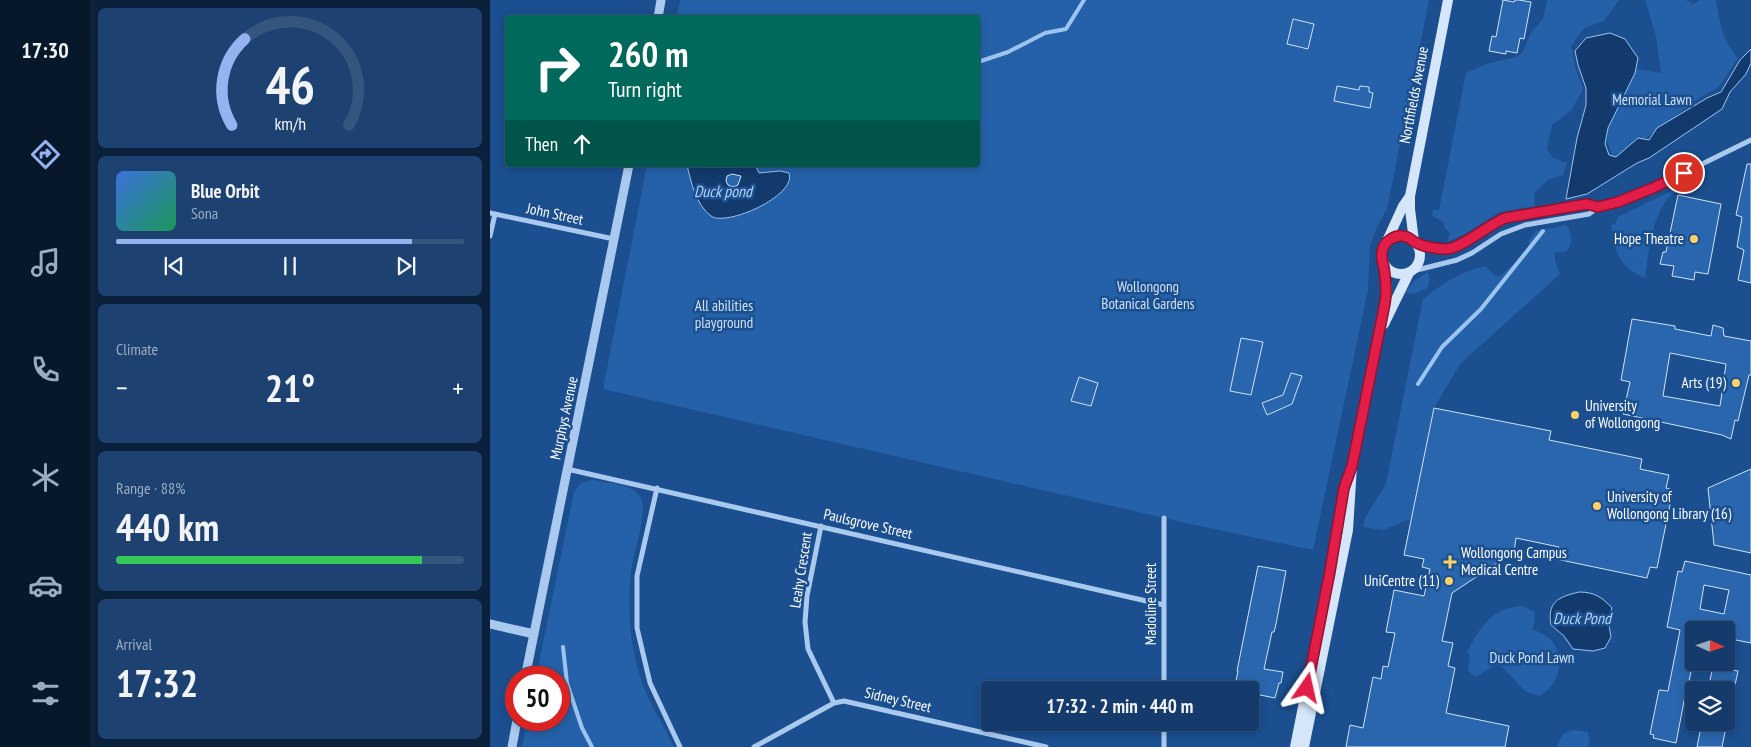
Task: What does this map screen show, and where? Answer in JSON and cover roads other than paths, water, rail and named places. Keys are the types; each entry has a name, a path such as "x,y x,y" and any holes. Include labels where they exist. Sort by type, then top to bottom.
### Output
{"main road":[{"name":"Northfields Avenue","path":"1415,242 1410,210 1410,196 1448,0"},
{"name":"Northfields Avenue","path":"1388,241 1403,206 1410,196"},
{"path":"1304,747 1348,530 1352,466 1377,339 1387,291 1382,250 1388,241 1406,236 1415,242 1420,252 1420,258 1377,339"},
{"path":"1384,265 1390,272 1395,274 1411,272"},
{"path":"1295,747 1330,571 1344,488 1352,466"}],"street":[{"path":"658,15 661,0"},
{"path":"1411,272 1457,260 1472,253 1501,234 1525,224 1589,214 1598,207 1618,202 1653,188 1751,140"},
{"name":"Murphys Avenue","path":"528,666 629,167"},
{"path":"1415,242 1448,249 1456,247 1505,218 1587,204 1598,207"},
{"path":"490,236 492,213"},
{"name":"John Street","path":"492,213 614,239"},
{"name":"Paulsgrove Street","path":"567,469 657,488 1164,606"},
{"path":"657,488 637,576 637,628 650,683 680,747"},
{"name":"Madoline Street","path":"1164,518 1164,681"},
{"name":"Leahy Crescent","path":"821,526 806,596 805,622 808,649 834,703"},
{"path":"490,624 534,634"},
{"name":"Sidney Street","path":"834,703 844,701 1046,747"},
{"path":"754,747 834,703"},
{"path":"512,747 515,731"},
{"path":"1164,731 1164,747"}],"water":[{"path":"1610,33 1625,39 1638,58 1635,73 1608,128 1605,144 1609,155 1616,157 1638,138 1649,140 1657,128 1707,98 1721,92 1740,60 1751,49 1751,63 1746,74 1730,92 1722,109 1649,158 1637,163 1587,194 1566,199 1577,138 1586,105 1586,88 1575,51 1586,38"},
{"name":"Duck pond","path":"687,167 756,167 759,173 780,171 789,173 789,182 772,200 744,213 719,218 711,216 701,206 690,179"},
{"name":"Duck Pond","path":"1579,592 1597,596 1612,608 1610,614 1612,616 1608,620 1611,637 1605,648 1593,651 1573,649 1564,636 1551,625 1551,611 1556,602 1565,596"}],"waterway":[{"path":"980,61 1008,52 1045,33 1066,29 1084,0"},
{"path":"1418,384 1442,347 1481,309 1543,231"},
{"path":"563,647 567,683 582,728 592,747"}],"place":[{"name":"Hope Theatre","path":"1694,239"},
{"name":"Arts (19)","path":"1736,383"},
{"name":"University of Wollongong","path":"1575,415"},
{"name":"University of Wollongong Library (16)","path":"1597,506"},
{"name":"Wollongong Campus Medical Centre","path":"1450,562"},
{"name":"UniCentre (11)","path":"1449,581"}],"park label":[{"name":"Memorial Lawn","path":"1652,100"},
{"name":"Wollongong Botanical Gardens","path":"1148,296"},
{"name":"All abilities playground","path":"724,314"},
{"name":"Duck Pond Lawn","path":"1532,658"}]}
